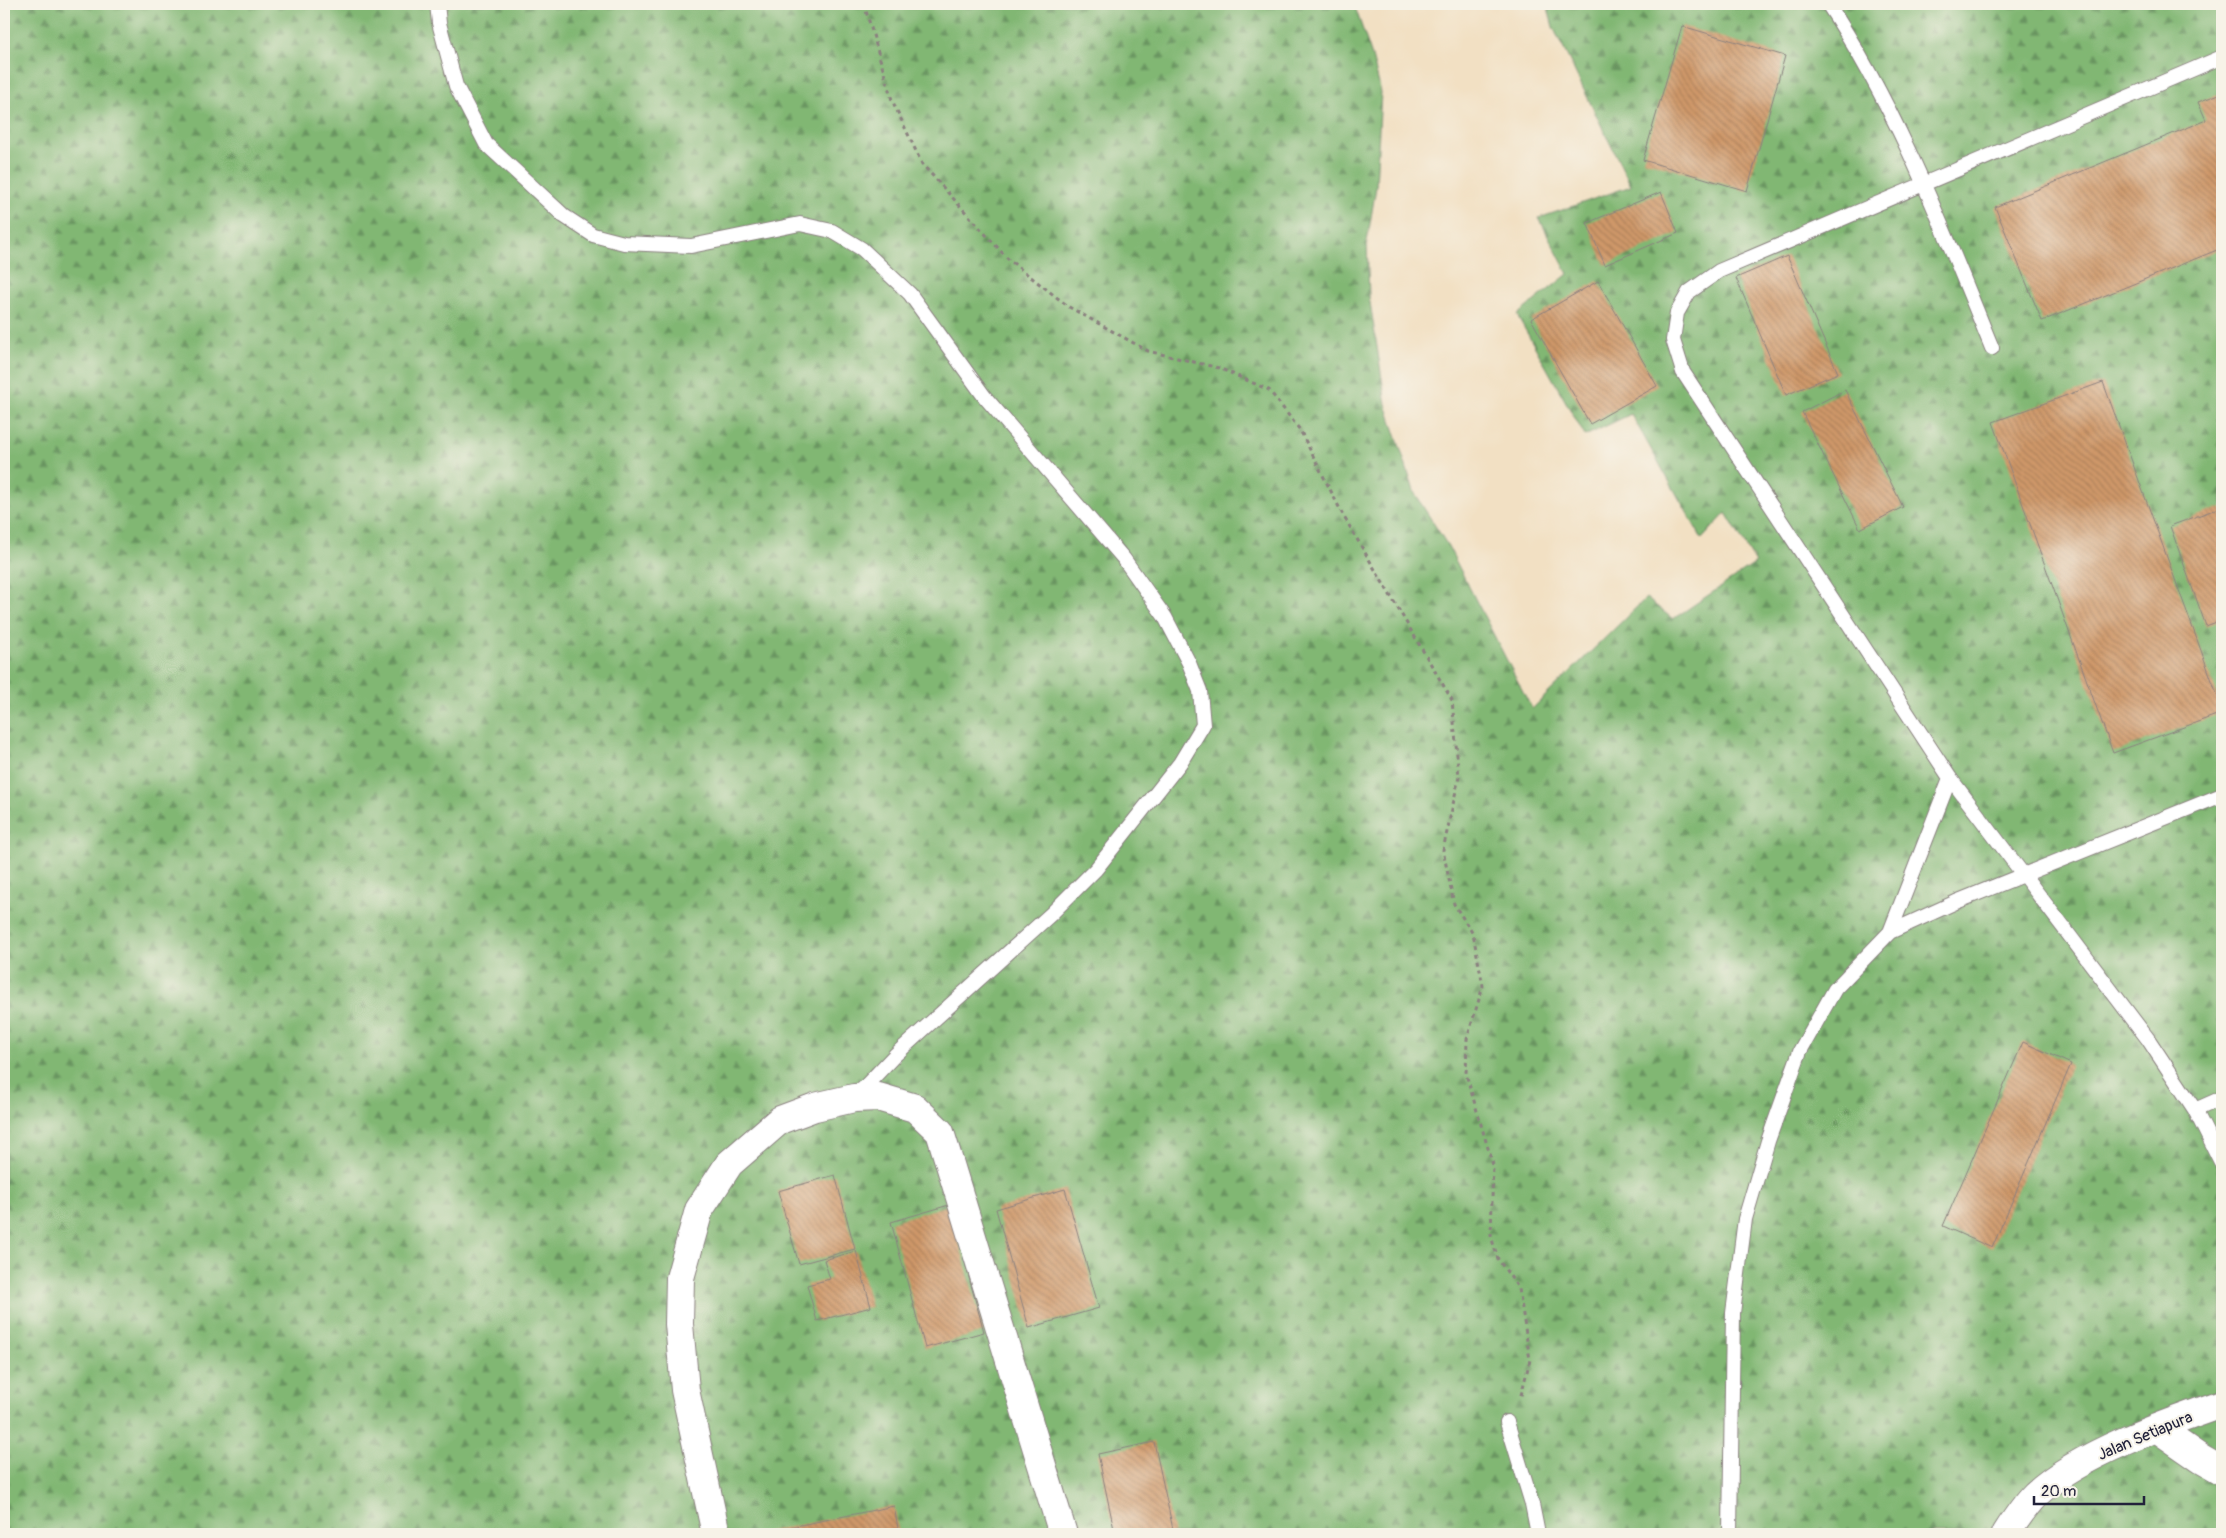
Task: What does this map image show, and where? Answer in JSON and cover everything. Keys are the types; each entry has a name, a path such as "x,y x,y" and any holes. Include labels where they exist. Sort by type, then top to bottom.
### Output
{"street":[{"path":"716,1534 685,1390 680,1324 680,1278 698,1210 729,1164 780,1120 815,1107 854,1098 878,1097 915,1108 940,1132 1063,1534"},
{"name":"Jalan Setiapura","path":"2006,1534 2016,1518 2036,1495 2066,1472 2124,1442 2222,1404"},
{"path":"2158,1429 2222,1471"}],"lane":[{"path":"437,4 439,23 456,86 486,144 564,216 593,235 624,243 691,246 800,224 832,231 862,249 910,294 984,396 1124,558 1165,617 1189,663 1200,691 1203,725 1180,763 1096,869 1044,921 895,1055 854,1098"},
{"path":"1828,4 1853,42 1925,184 1992,348"},
{"path":"2222,58 1719,271 1689,292 1677,313 1674,340 1683,372 1950,778 2148,1039 2195,1110 2222,1164"},
{"path":"1890,932 1950,778"},
{"path":"1730,1534 1733,1313 1745,1219 1768,1141 1800,1051 1835,989 1890,932 1956,902 2222,795"},
{"path":"2195,1110 2222,1098"},
{"path":"1507,1422 1532,1504 1538,1534"}],"path":[{"path":"864,4 892,100 922,164 1008,259 1068,307 1148,351 1218,368 1269,390 1300,430 1344,517 1452,700 1459,777 1443,850 1454,904 1473,934 1483,986 1467,1040 1466,1074 1493,1165 1491,1236 1498,1259 1519,1289 1530,1360 1517,1413 1507,1422"}],"green space":[{"path":"4,4 1354,4 1372,56 1381,92 1376,187 1367,242 1369,296 1386,404 1415,494 1448,546 1532,709 1646,598 1673,619 1756,563 1726,513 1702,539 1631,414 1585,436 1517,315 1568,274 1539,218 1631,186 1553,27 1547,4 2222,4 2222,1534 4,1534"}],"building":[{"path":"1682,26 1785,56 1747,191 1643,160"},
{"path":"2222,93 2222,248 2042,321 1995,207 2206,120 2198,102"},
{"path":"1661,192 1678,233 1605,265 1587,223"},
{"path":"1787,256 1838,373 1786,395 1736,278"},
{"path":"1598,281 1657,386 1590,424 1531,319"},
{"path":"2103,382 2222,708 2222,713 2113,753 1993,422"},
{"path":"1845,390 1903,507 1860,529 1802,412"},
{"path":"2222,507 2222,620 2206,626 2170,526"},
{"path":"2023,1042 2071,1064 1992,1248 1943,1226"},
{"path":"835,1175 855,1249 799,1264 778,1191"},
{"path":"1065,1189 1099,1308 1029,1328 996,1209"},
{"path":"949,1205 984,1332 925,1348 891,1222"},
{"path":"856,1251 871,1307 817,1321 807,1285 830,1279 824,1260"},
{"path":"1154,1442 1174,1534 1115,1534 1098,1454"},
{"path":"894,1506 899,1534 766,1534 766,1532"}]}
